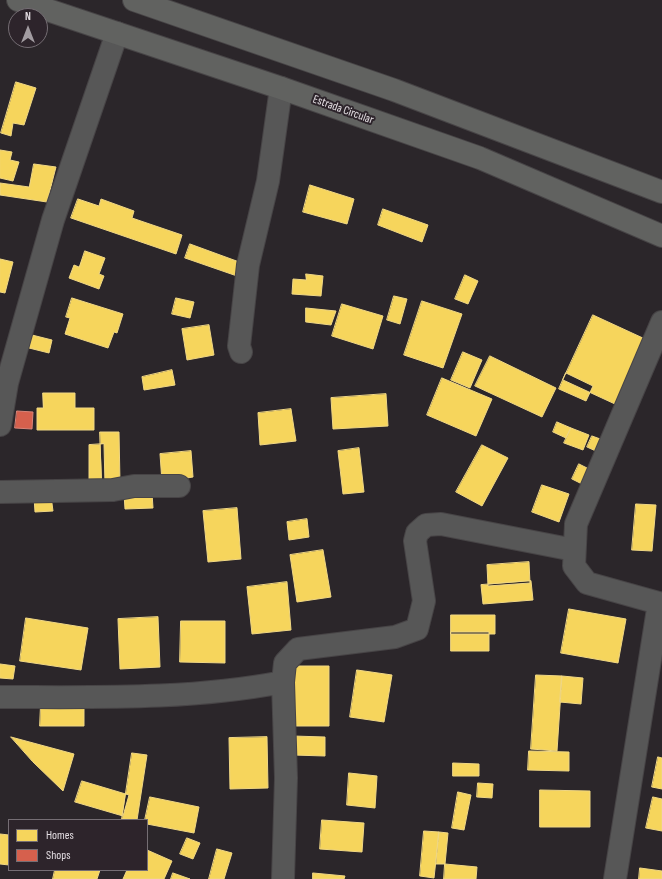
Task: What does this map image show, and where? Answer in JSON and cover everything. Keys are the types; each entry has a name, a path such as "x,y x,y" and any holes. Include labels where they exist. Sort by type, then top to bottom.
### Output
{"main road":[{"name":"Estrada Circular","path":"18,0 281,88 480,158 662,236"},
{"path":"134,0 394,90 662,192"}],"street":[{"path":"0,425 7,383 53,220 117,33"},
{"path":"241,352 239,346 248,265 268,181 281,88"},
{"path":"615,879 661,604 587,583 574,566 576,524 662,322"},
{"path":"0,492 113,490 134,486 179,486"},
{"path":"283,879 286,778 283,682 286,663 298,649 395,638 417,629 424,601 415,541 417,533 426,525 441,524 574,550"},
{"path":"0,697 191,695 244,689 283,682"}],"building: Homes":[{"path":"16,82 36,88 24,125 13,123 11,136 1,133"},
{"path":"0,150 12,152 10,160 19,162 13,181 0,178"},
{"path":"34,164 56,167 47,202 0,195 0,183 29,187"},
{"path":"310,185 354,199 347,224 303,212"},
{"path":"78,199 99,206 101,199 134,211 132,218 182,235 176,254 71,218"},
{"path":"383,209 428,225 422,242 378,225"},
{"path":"190,244 242,263 237,276 185,258"},
{"path":"85,251 105,258 99,274 104,276 99,289 69,278 74,265 79,267"},
{"path":"0,259 13,262 5,293 0,292"},
{"path":"306,274 323,276 321,296 292,294 293,279 306,280"},
{"path":"465,275 478,281 468,304 455,299"},
{"path":"394,296 407,299 400,324 387,320"},
{"path":"72,298 123,314 117,333 114,332 108,348 65,334 70,318 66,317"},
{"path":"176,298 194,302 190,318 172,314"},
{"path":"422,301 462,314 443,368 404,355"},
{"path":"342,304 383,316 373,349 332,336"},
{"path":"306,308 336,311 331,325 306,322"},
{"path":"593,315 645,339 615,404 563,380"},
{"path":"209,325 214,355 187,360 182,329"},
{"path":"32,335 52,340 49,353 29,348"},
{"path":"463,352 482,360 470,388 451,380"},
{"path":"490,356 556,388 542,417 475,386"},
{"path":"172,370 175,385 144,390 142,377"},
{"path":"566,373 593,386 586,401 559,389"},
{"path":"442,378 492,399 476,436 427,415"},
{"path":"43,393 75,393 75,408 94,408 94,430 37,430 37,408 43,408"},
{"path":"386,394 388,426 333,429 331,398"},
{"path":"291,409 296,441 260,445 258,413"},
{"path":"557,422 571,428 566,438 553,432"},
{"path":"571,428 589,435 583,450 564,443"},
{"path":"100,432 119,432 120,483 102,484"},
{"path":"592,436 603,440 598,452 587,447"},
{"path":"104,444 105,484 89,484 89,445"},
{"path":"482,445 508,458 482,506 456,492"},
{"path":"359,448 364,492 343,494 338,451"},
{"path":"191,451 193,477 162,482 160,454"},
{"path":"579,464 591,470 584,485 572,479"},
{"path":"542,485 569,494 559,522 532,512"},
{"path":"152,493 153,508 125,509 124,494"},
{"path":"51,496 53,511 35,512 34,497"},
{"path":"636,504 656,505 652,551 632,550"},
{"path":"237,508 241,559 208,562 203,511"},
{"path":"307,519 309,537 289,540 287,522"},
{"path":"323,550 331,597 297,602 290,555"},
{"path":"529,562 530,583 488,586 487,565"},
{"path":"531,581 533,600 483,604 481,585"},
{"path":"287,582 291,630 252,634 247,587"},
{"path":"569,609 626,619 618,663 561,653"},
{"path":"451,615 495,615 495,634 451,634"},
{"path":"158,617 160,667 120,669 118,619"},
{"path":"26,618 88,628 81,670 20,661"},
{"path":"181,621 225,621 225,663 180,662"},
{"path":"451,632 489,632 489,651 451,651"},
{"path":"0,664 15,666 13,679 0,678"},
{"path":"294,666 329,666 329,726 294,726"},
{"path":"357,670 392,675 384,722 350,717"},
{"path":"536,675 562,676 557,751 531,749"},
{"path":"562,676 583,678 581,704 560,702"},
{"path":"41,704 84,705 84,726 40,726"},
{"path":"293,736 325,737 325,756 293,755"},
{"path":"11,737 74,754 63,791 33,762"},
{"path":"267,737 268,788 230,789 229,738"},
{"path":"529,751 569,752 569,771 528,770"},
{"path":"132,753 147,755 137,819 122,819"},
{"path":"658,757 662,758 662,789 652,787"},
{"path":"453,763 479,764 479,776 453,776"},
{"path":"349,773 377,776 375,808 347,805"},
{"path":"82,781 129,795 123,816 75,802"},
{"path":"478,783 493,784 492,798 477,797"},
{"path":"540,790 590,791 590,827 540,827"},
{"path":"458,792 471,795 464,830 452,828"},
{"path":"150,797 199,807 194,833 148,824 148,819 145,819"},
{"path":"653,797 662,799 662,831 646,828"},
{"path":"322,820 364,823 362,852 320,849"},
{"path":"424,831 439,832 434,878 420,876"},
{"path":"439,832 448,833 445,864 436,864"},
{"path":"0,834 8,835 8,865 0,864"},
{"path":"187,838 200,843 193,859 180,854"},
{"path":"217,849 232,853 224,879 209,879"},
{"path":"148,850 172,861 164,879 123,879 127,871 148,871"},
{"path":"445,864 477,867 476,879 444,879"},
{"path":"640,868 662,871 662,879 639,879"},
{"path":"55,871 100,871 97,879 53,879"},
{"path":"173,873 190,879 171,879"},
{"path":"313,873 345,876 344,879 313,879"}],"building: Shops":[{"path":"17,411 33,412 32,429 15,428"}]}
